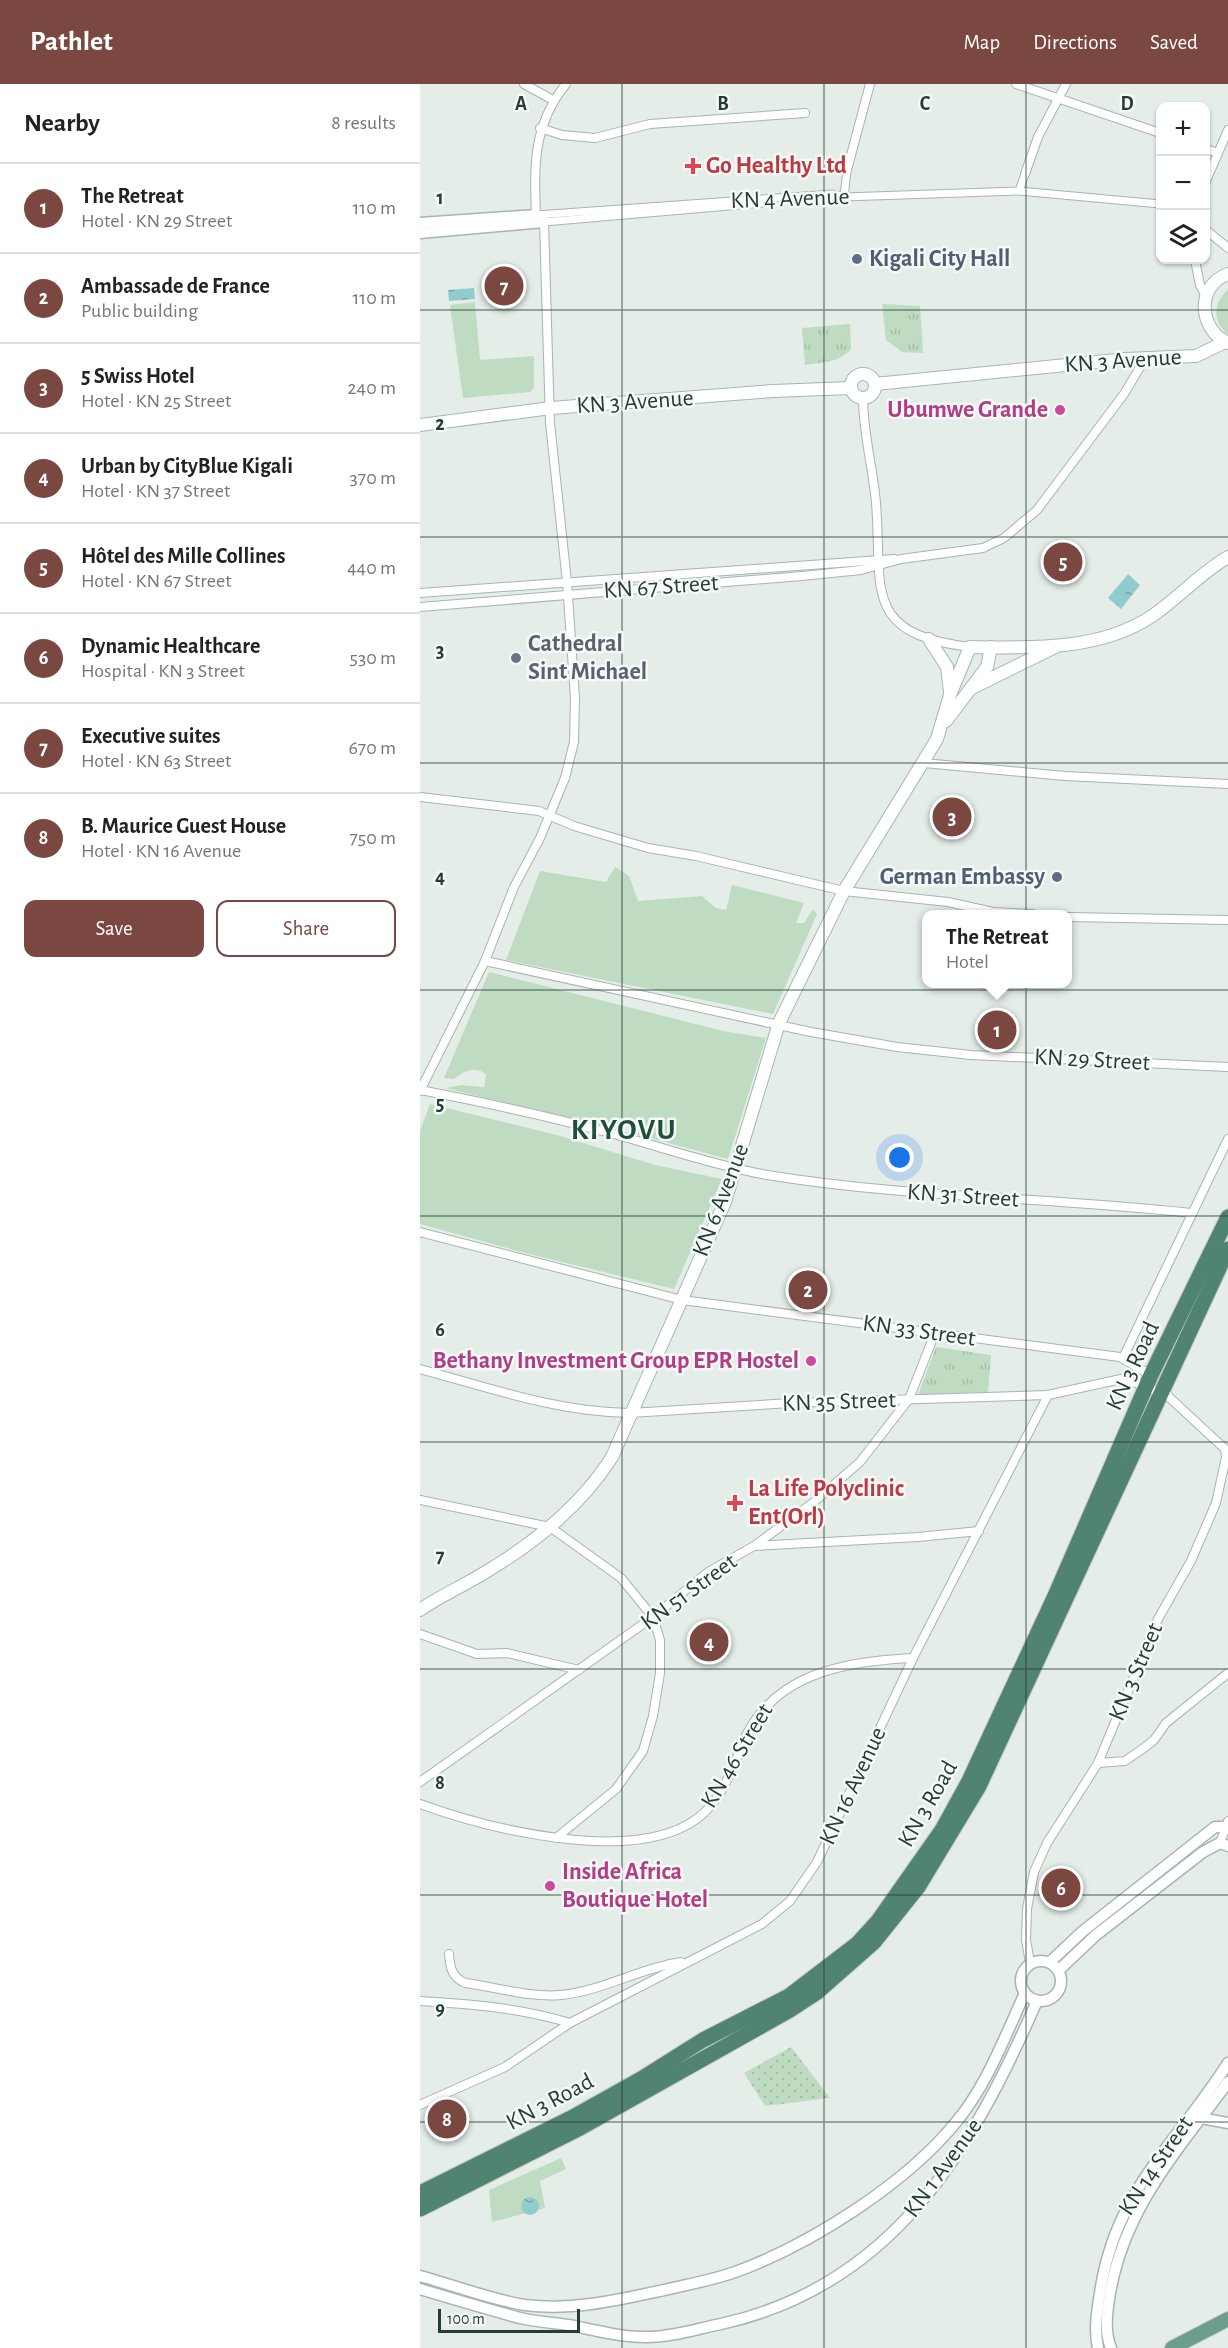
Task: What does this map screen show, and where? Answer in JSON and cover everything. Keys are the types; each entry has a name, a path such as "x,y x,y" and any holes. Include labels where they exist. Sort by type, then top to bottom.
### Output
{"highway":[{"name":"KN 3 Road","path":"420,2193 573,2116 641,2079 703,2040 789,1996 857,1944 878,1921 931,1846 969,1781 1064,1575 1149,1380 1228,1217"},
{"name":"KN 3 Road","path":"420,2209 580,2128 790,2010 816,1993 874,1942 918,1887 979,1786 1165,1394 1228,1248"}],"main road":[{"path":"1227,343 1208,326 1205,315 1206,296 1212,285 1228,274"},
{"name":"KN 3 Avenue","path":"875,384 922,381 964,373 1196,356 1227,343"},
{"path":"861,374 872,377 875,384 872,394 862,398 855,395 851,388 854,377 861,374"},
{"name":"KN 3 Avenue","path":"420,425 551,408 773,391 851,388"},
{"path":"970,647 1059,645 1099,638 1151,617 1211,567 1228,557"},
{"path":"929,639 947,667 950,695"},
{"path":"972,688 1059,645"},
{"name":"KN 6 Avenue","path":"944,725 950,695 970,647"},
{"name":"KN 6 Avenue","path":"420,1610 486,1572 550,1527 598,1478 612,1457 682,1300 736,1169 779,1023 844,891 924,764 944,725 987,667 992,647"},
{"path":"1172,2348 1228,2319"}],"street":[{"path":"524,84 553,100"},
{"path":"420,1091 485,961 514,887 540,838 565,778 574,742 568,594 549,423 551,408 540,218 534,173 540,128 553,100 566,84"},
{"path":"844,197 847,170 870,84"},
{"path":"1016,84 1156,132"},
{"path":"1019,190 1038,137 1066,84"},
{"path":"540,128 562,135 595,138 650,124 805,113"},
{"path":"1210,172 1228,130"},
{"path":"1210,150 1218,153"},
{"name":"KN 4 Avenue","path":"540,218 844,197 1019,190 1156,204"},
{"path":"420,223 540,218"},
{"path":"420,233 540,218"},
{"path":"1210,233 1228,248"},
{"path":"1195,264 1196,274 1206,296"},
{"name":"KN 67 Street","path":"420,607 802,576 879,562 983,548 1004,538 1021,526 1037,510 1124,394 1145,359"},
{"path":"862,398 876,501 880,592 892,615 902,626 929,639 970,647"},
{"name":"KN 67 Street","path":"420,593 802,564 879,562"},
{"path":"802,564 802,576"},
{"path":"924,764 1033,774 1228,784"},
{"path":"420,797 549,814 574,826 648,848 696,856 844,891 948,902 984,910"},
{"path":"1072,917 1228,920"},
{"name":"KN 29 Street","path":"485,961 779,1023 811,1032 946,1053 1228,1067"},
{"name":"KN 31 Street","path":"420,1091 480,1101 604,1131 736,1169 882,1190 969,1198 1066,1201 1191,1213"},
{"path":"1123,1358 1228,1139"},
{"name":"KN 33 Street","path":"420,1232 682,1300 1123,1358 1149,1380"},
{"name":"KN 51 Street","path":"420,1782 653,1617 708,1572 754,1546 814,1502 860,1462 909,1399 935,1334"},
{"name":"KN 35 Street","path":"420,1369 543,1404 593,1412 630,1413 801,1402 1048,1395"},
{"path":"1048,1395 1113,1379 1149,1380 1165,1394"},
{"name":"KN 3 Street","path":"1030,1963 1026,1934 1034,1872 1047,1844 1098,1763 1158,1619 1191,1561 1216,1503 1227,1452 1165,1394"},
{"name":"KN 16 Avenue","path":"420,2105 505,2067 570,2023 770,1919 804,1883 843,1810 913,1658 1048,1395"},
{"path":"420,1500 550,1527 621,1578 653,1617 660,1640 660,1673 653,1716 643,1751 616,1789 556,1838"},
{"path":"754,1546 882,1539 979,1530"},
{"path":"420,1634 477,1654 507,1653 579,1670"},
{"name":"KN 46 Street","path":"420,1804 502,1830 556,1838 634,1838 668,1834 699,1817 714,1802 731,1774 756,1716 783,1689 803,1680 861,1663 913,1658"},
{"path":"1098,1763 1125,1761 1141,1750 1154,1740 1166,1723 1228,1673"},
{"path":"1227,1825 1224,1844 1124,1913 1054,1966 1083,1930 1215,1827 1227,1825"},
{"path":"449,1954 450,1966 456,1978 465,1983 559,1996 592,1989 657,1966 687,1961"},
{"path":"1037,1960 1054,1966 1061,1982 1056,1995 1050,1999 1037,2001 1025,1994 1021,1981 1022,1974 1030,1963 1037,1960"},
{"name":"KN 1 Avenue","path":"420,2276 524,2304 560,2307 620,2301 701,2282 779,2254 894,2182 940,2140 958,2120 981,2084 1025,1994"},
{"path":"420,2001 538,2013 570,2023"},
{"name":"KN 1 Avenue","path":"420,2289 522,2318 618,2336 646,2337 693,2331 783,2305 855,2266 895,2233 918,2208 944,2175 985,2109 1037,2001"},
{"name":"KN 14 Street","path":"1111,2348 1107,2338 1108,2304 1121,2246 1143,2199 1228,2063"},
{"name":"KN 14 Street","path":"1098,2348 1096,2328 1110,2245 1131,2197 1195,2117 1228,2082"},
{"path":"1195,2117 1228,2124"}],"green space":[{"path":"1228,289 1228,335 1219,324 1216,312 1219,300"},
{"path":"475,302 480,360 534,356 534,388 530,392 463,398 450,305"},
{"path":"882,304 920,306 923,353 902,352 886,340"},
{"path":"850,324 851,349 846,354 830,361 805,365 802,328"},
{"path":"615,867 629,876 638,901 702,896 716,908 726,910 732,885 804,903 796,923 804,923 813,909 817,914 773,1014 506,960 540,871 606,882"},
{"path":"489,972 723,1031 766,1038 728,1159 635,1134 636,1120 620,1118 613,1129 445,1088 461,1085 484,1087 486,1074 477,1070 466,1071 454,1079 444,1078"},
{"path":"430,1104 557,1135 655,1165 722,1179 674,1289 525,1253 420,1224 420,1131"},
{"path":"936,1347 991,1355 988,1392 918,1395"},
{"path":"791,2047 830,2098 765,2106 744,2073"},
{"path":"561,2158 566,2169 540,2181 545,2208 492,2222 489,2190"}],"water":[{"path":"474,288 475,299 449,301 448,290"},
{"path":"1128,574 1140,585 1121,609 1108,598"},
{"path":"530,2197 536,2200 539,2206 536,2212 530,2215 524,2212 521,2206 524,2200"}],"place":[{"name":"Go Healthy Ltd","path":"693,166"},
{"name":"Kigali City Hall","path":"857,259"},
{"name":"Executive suites","path":"504,286"},
{"name":"Ubumwe Grande","path":"1060,410"},
{"name":"Hôtel des Mille Collines","path":"1063,562"},
{"name":"Cathedral Sint Michael","path":"516,658"},
{"name":"5 Swiss Hotel","path":"952,817"},
{"name":"German Embassy","path":"1057,877"},
{"name":"The Retreat","path":"997,1030"},
{"name":"Ambassade de France","path":"808,1290"},
{"name":"Bethany Investment Group EPR Hostel","path":"811,1361"},
{"name":"La Life Polyclinic Ent(Orl)","path":"735,1503"},
{"name":"Urban by CityBlue Kigali","path":"709,1642"},
{"name":"Inside Africa Boutique Hotel","path":"550,1886"},
{"name":"Dynamic Healthcare","path":"1061,1888"},
{"name":"B. Maurice Guest House","path":"447,2119"}],"district":[{"name":"KIYOVU","path":"624,1130"}]}
